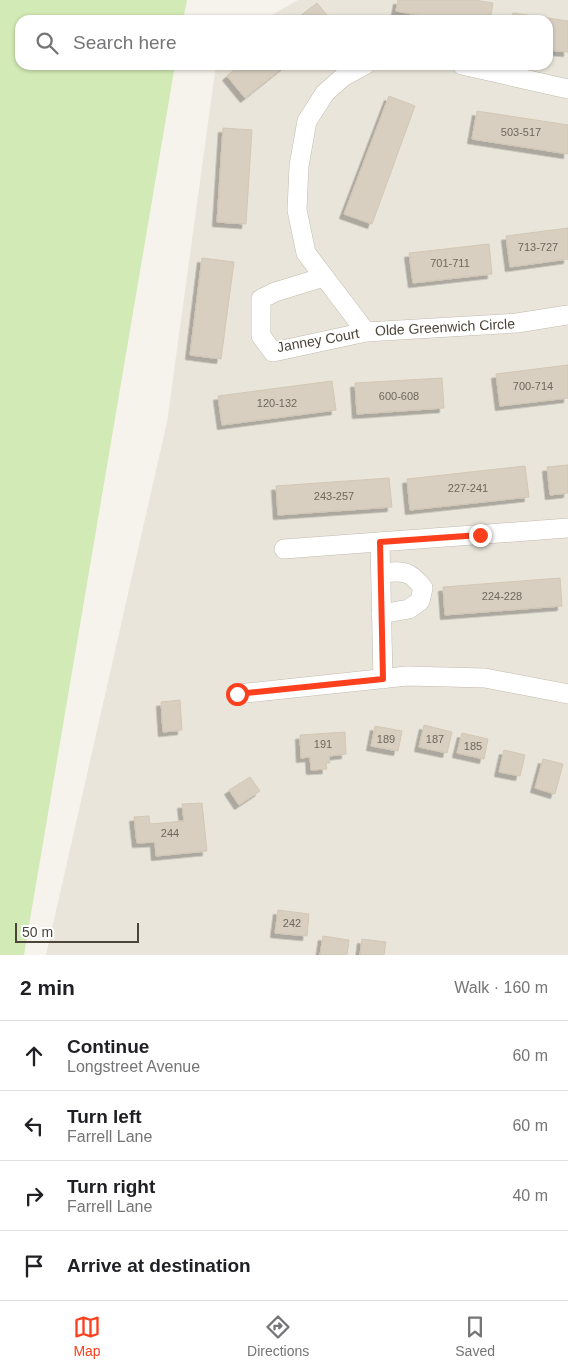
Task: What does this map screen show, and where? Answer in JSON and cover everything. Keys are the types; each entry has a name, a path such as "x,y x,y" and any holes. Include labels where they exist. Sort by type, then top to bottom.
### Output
{"street":[{"name":"Olde Greenwich Circle","path":"356,70 343,77 325,93 307,121 299,166 297,210 306,253 366,332 517,323 568,316"},
{"path":"484,70 568,89"},
{"name":"Janney Court","path":"324,277 276,292 261,299 262,336 273,352 366,332"},
{"path":"284,549 568,528"},
{"path":"380,542 383,679"},
{"path":"381,573 404,571 417,579 424,588 420,600 409,609 382,614"},
{"path":"237,694 407,676 485,678 568,694"}],"shaded area":[{"path":"298,0 568,0 568,955 46,955 167,422 215,70 553,70 553,15 272,15"}],"green space":[{"path":"0,0 187,0 184,15 15,15 15,70 174,70 24,955 0,955"}],"building":[{"path":"398,0 474,0 493,3 491,15 417,15 396,11"},
{"path":"317,3 327,15 301,15"},
{"path":"553,19 568,21 568,52 553,50"},
{"path":"234,70 280,70 245,98 227,76"},
{"path":"389,96 415,106 372,224 344,214"},
{"path":"477,111 568,125 568,154 472,139"},
{"path":"223,128 252,130 246,224 217,222"},
{"path":"568,228 568,259 510,267 506,236"},
{"path":"489,244 492,274 413,283 409,253"},
{"path":"202,258 234,262 221,359 190,355"},
{"path":"568,365 568,398 500,406 496,374"},
{"path":"442,378 444,408 357,414 355,383"},
{"path":"332,381 336,410 222,425 218,396"},
{"path":"568,465 568,493 550,495 547,467"},
{"path":"525,466 529,497 410,510 407,479"},
{"path":"389,478 392,507 278,515 276,486"},
{"path":"560,578 562,606 445,615 443,587"},
{"path":"180,700 182,730 163,732 161,702"},
{"path":"424,725 452,732 447,753 419,747"},
{"path":"375,726 402,731 398,751 371,746"},
{"path":"345,732 346,754 329,756 330,763 326,763 327,769 311,770 310,757 301,758 300,735"},
{"path":"462,733 488,739 484,759 457,753"},
{"path":"504,750 525,755 520,776 499,772"},
{"path":"543,759 563,764 555,794 535,788"},
{"path":"250,777 260,791 239,805 229,790"},
{"path":"202,803 207,851 156,856 155,842 137,843 134,817 149,816 150,824 184,821 182,804"},
{"path":"278,910 309,914 307,936 275,933"},
{"path":"323,936 349,940 347,955 320,955"},
{"path":"362,939 386,942 384,955 360,955"}],"route":[{"path":"237,694 383,679 380,542 480,535"}]}
